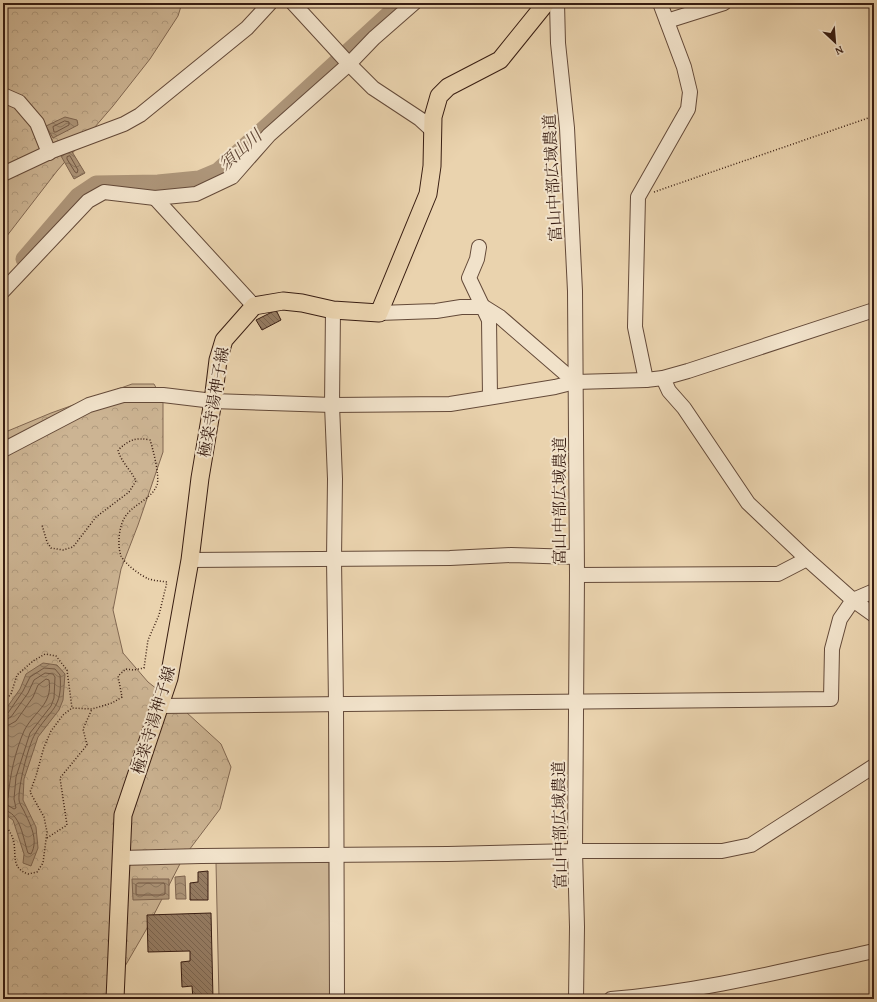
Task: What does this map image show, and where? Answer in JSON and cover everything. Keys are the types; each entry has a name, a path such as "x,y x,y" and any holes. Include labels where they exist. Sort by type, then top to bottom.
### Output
{"main road":[{"path":"254,306 283,301 302,303 333,310 379,313 428,194 432,166 433,117 439,96 448,87 500,60 546,3"},
{"name":"極楽寺湯神子線","path":"116,999 123,816 169,678 190,560 200,478 218,360 224,340 254,306"}],"street":[{"path":"3,174 49,153 124,124 140,115 247,28 270,3"},
{"path":"292,3 373,88 420,119 432,130"},
{"path":"3,291 88,201 104,192 155,198 196,194 232,177 269,135 349,64 374,38 414,3"},
{"name":"富山中部広域農道","path":"557,3 558,43 566,128 575,291 577,575 575,851 578,927 576,999"},
{"path":"646,380 635,328 638,197 688,109 690,92 684,67 660,3"},
{"path":"667,21 724,3"},
{"path":"3,95 19,102 37,123 49,153"},
{"path":"155,198 254,306"},
{"path":"479,247 477,259 469,278 489,320 490,396"},
{"path":"379,313 436,311 461,307 484,307 500,317 575,382"},
{"path":"333,310 332,405 335,479 334,559 337,999"},
{"path":"3,450 89,405 123,395 163,395 213,400 332,405 450,404 490,396 555,387 575,382 646,380 663,378 874,310"},
{"path":"663,378 669,391 684,408 748,503 806,559 853,600 874,615"},
{"path":"190,560 450,558 511,555 576,557"},
{"path":"577,575 778,574 806,559"},
{"path":"160,706 830,699 832,649 840,619 853,600 874,591"},
{"path":"121,858 575,851 722,851 751,845 874,766"},
{"path":"611,999 651,996 736,981 874,951"}],"path":[{"path":"638,197 874,116"},
{"path":"3,823 14,841 15,862 20,871 28,874 37,872 43,863 47,832 44,817 30,792 44,747 51,731 63,715 72,708 92,709 112,703 122,697 118,676 126,669 133,670 144,668 148,640 159,615 167,582 149,579 131,567 121,556 119,540 120,528 125,516 151,494 157,484 155,452 150,440 139,438 126,443 118,450 120,457 133,473 136,482 129,492 96,517 72,547 63,550 51,548 47,542 42,525"},
{"path":"3,703 11,694 17,675 33,661 45,654 56,656 66,670 72,708"},
{"path":"46,838 67,825 60,778 86,745 83,729 92,709"}],"green space":[{"path":"3,3 182,3 178,16 150,59 113,106 57,171 3,241"},
{"path":"132,384 154,384 163,400 163,452 121,569 113,610 123,653 148,682 186,712 221,744 231,767 220,809 183,858 146,930 106,999 3,999 3,433 51,413"},
{"path":"329,862 330,999 219,999 216,863"}],"water":[{"path":"65,117 77,120 78,125 53,138 46,126"},
{"path":"71,150 85,173 74,179 61,156"},
{"path":"43,663 57,665 65,674 63,700 59,710 38,737 24,779 23,800 36,827 38,848 31,866 23,863 24,854 13,820 3,813 3,713 20,689 26,674"},
{"path":"185,876 186,899 176,899 175,877"},
{"path":"132,879 169,879 169,899 133,900"}],"building":[{"path":"276,310 281,320 262,330 256,320"},
{"path":"208,871 208,900 190,900 190,883 198,882 198,872"},
{"path":"211,913 213,999 193,999 192,986 182,987 181,962 190,961 190,951 148,952 147,915"}],"waterway":[{"name":"須山川","path":"24,259 78,196 96,184 158,183 199,179 218,171 401,3"}]}
